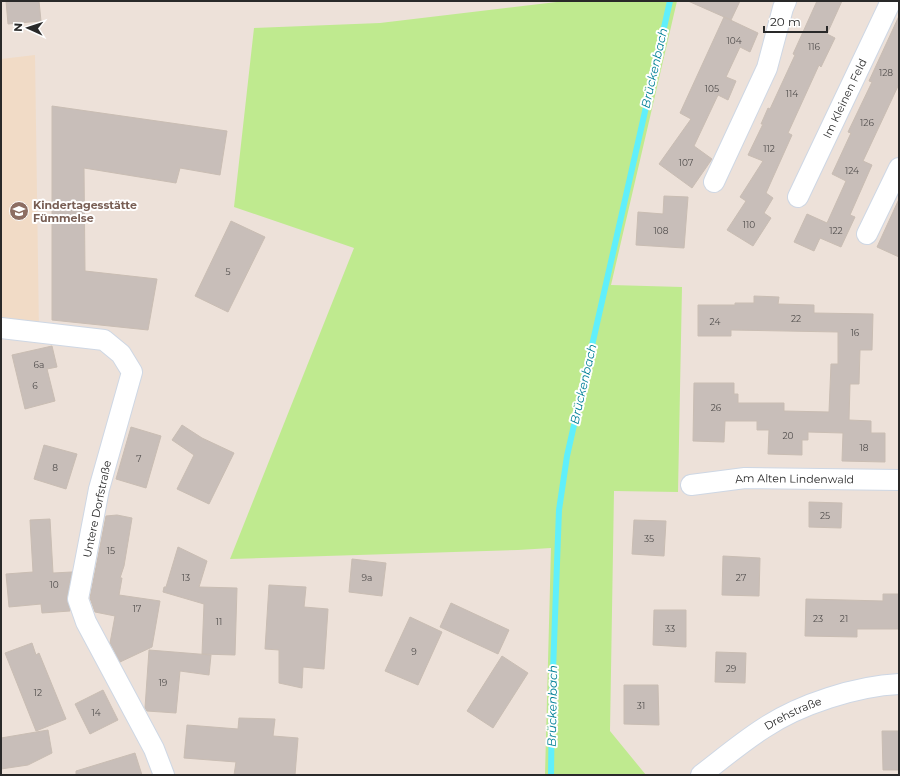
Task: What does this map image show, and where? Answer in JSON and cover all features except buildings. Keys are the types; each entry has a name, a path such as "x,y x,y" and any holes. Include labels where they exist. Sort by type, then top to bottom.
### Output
{"street":[{"path":"714,182 767,68 786,1"},
{"name":"Im Kleinen Feld","path":"798,197 891,1"},
{"path":"868,234 899,168"},
{"name":"Untere Dorfstraße","path":"1,328 104,340 121,354 132,372 99,489 78,599 86,622 154,749 164,775"},
{"name":"Am Alten Lindenwald","path":"691,485 745,478 899,480"},
{"name":"Drehstraße","path":"701,775 765,727 801,708 841,694 886,685 899,684"}],"shaded area":[{"name":"Kindertagesstätte Fümmelse","path":"35,55 39,332 1,328 1,59"}],"green space":[{"path":"565,1 677,1 611,285 682,287 678,492 614,491 610,731 646,775 545,775 551,548 230,559 354,248 234,207 254,28 380,23"}],"waterway":[{"name":"Brückenbach","path":"551,775 552,697 559,510 567,456 670,1"}],"place":[{"name":"Kindertagesstätte Fümmelse","path":"19,211"}]}
